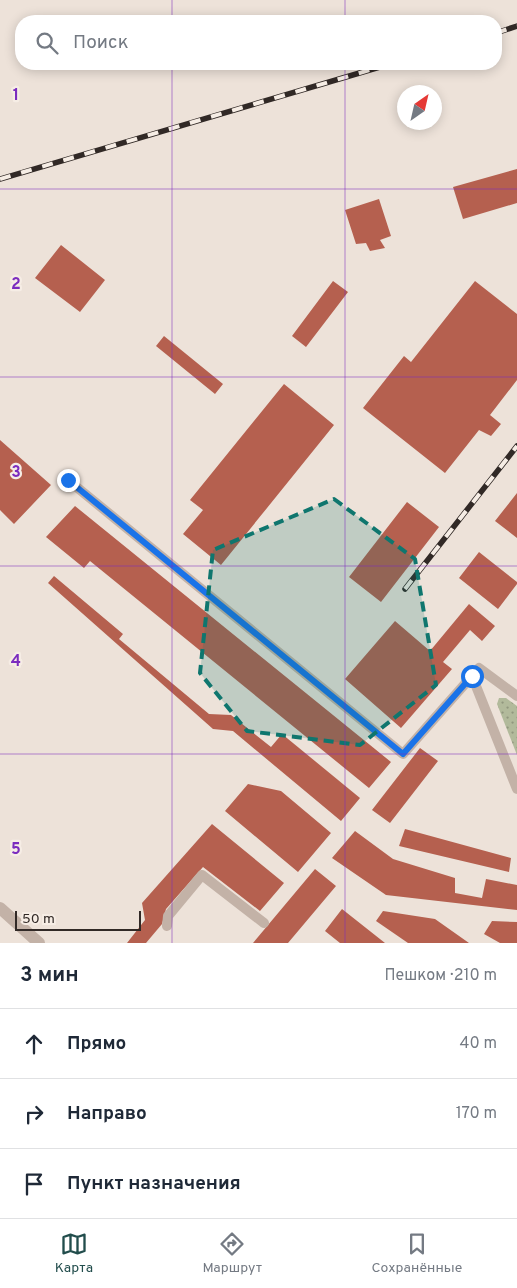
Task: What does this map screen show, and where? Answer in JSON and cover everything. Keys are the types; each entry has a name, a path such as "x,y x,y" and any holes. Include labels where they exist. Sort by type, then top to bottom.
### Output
{"street":[{"path":"0,908 39,943"}],"lane":[{"path":"68,480 403,754 479,668 517,696"},
{"path":"472,676 517,789"},
{"path":"167,926 168,916 202,875 264,923"}],"highlighted area":[{"path":"334,499 415,559 436,685 360,745 247,731 200,673 213,550"}],"green space":[{"path":"499,698 506,698 517,706 517,755 497,704"}],"building":[{"path":"517,169 517,203 463,219 453,187"},
{"path":"379,199 391,236 380,240 385,248 370,251 366,243 356,244 345,210"},
{"path":"61,245 105,280 80,312 35,278"},
{"path":"333,281 348,292 306,347 292,336"},
{"path":"475,281 517,314 517,380 490,415 501,424 491,436 479,430 445,473 363,408 404,356 411,362"},
{"path":"164,336 223,384 215,394 156,346"},
{"path":"284,384 334,425 221,565 183,534 203,510 190,500"},
{"path":"0,440 51,485 14,524 0,510"},
{"path":"517,493 517,538 495,521"},
{"path":"407,502 439,527 381,602 349,577"},
{"path":"75,506 391,762 369,788 90,561 84,568 46,537"},
{"path":"479,552 517,582 498,609 459,578"},
{"path":"54,576 123,634 119,639 209,714 231,715 271,747 282,734 360,798 341,821 233,731 213,729 48,583"},
{"path":"469,604 495,626 482,641 470,630 443,662 452,669 401,728 345,679 395,621 430,651"},
{"path":"420,748 438,761 390,823 372,810"},
{"path":"248,784 281,791 331,833 298,872 225,811"},
{"path":"212,824 284,883 260,911 203,867 166,909 162,924 146,943 127,943 145,920 142,903"},
{"path":"405,829 511,858 509,872 399,846"},
{"path":"355,831 393,859 455,878 455,893 482,898 486,879 517,885 517,910 386,895 332,858"},
{"path":"315,869 336,886 288,943 253,943"},
{"path":"342,909 385,943 340,943 325,931"},
{"path":"383,911 435,919 469,943 408,943 376,921"},
{"path":"492,921 517,922 517,943 500,943 484,934"}],"railway":[{"path":"502,31 517,26"},
{"path":"0,179 370,70"},
{"path":"405,589 517,446"}],"route":[{"path":"68,480 403,754 472,676"}]}
